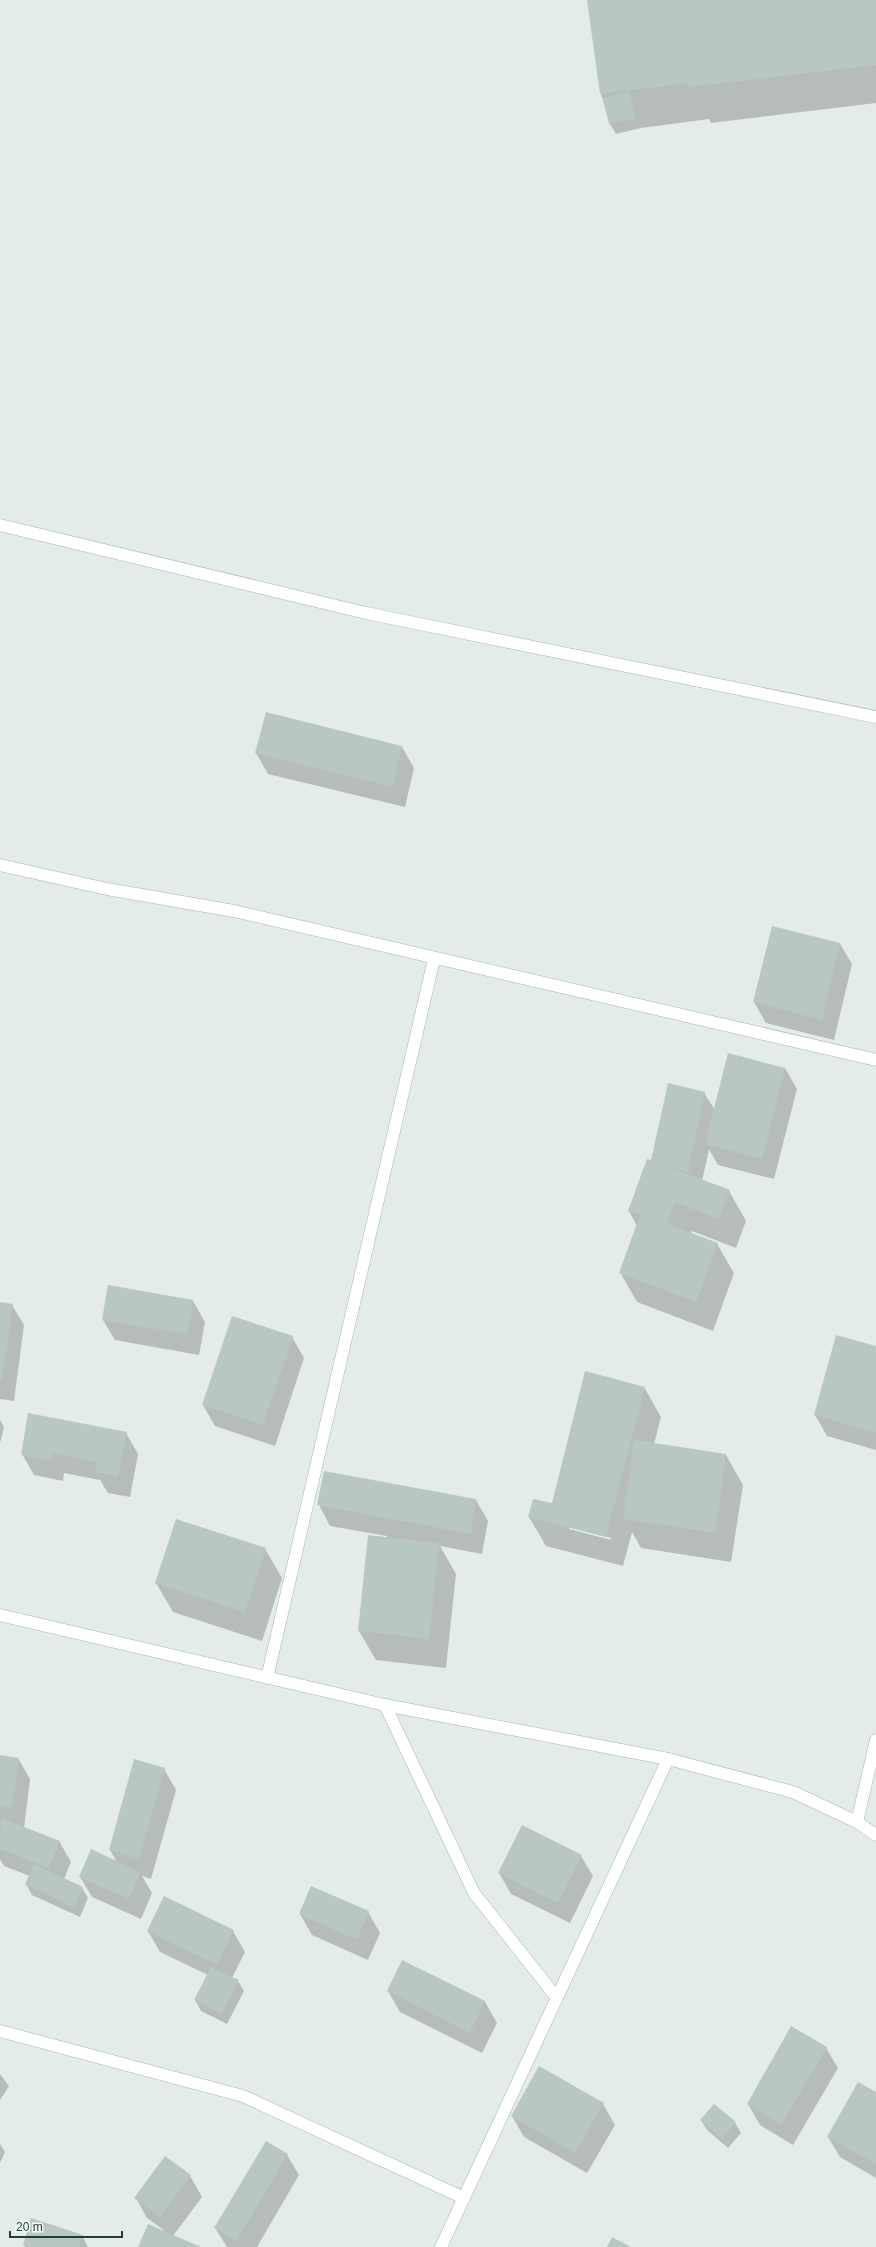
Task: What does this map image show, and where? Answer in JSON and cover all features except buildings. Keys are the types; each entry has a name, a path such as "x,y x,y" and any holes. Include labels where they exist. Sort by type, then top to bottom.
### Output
{"street":[{"path":"0,526 366,613 876,717"},
{"path":"0,865 107,889 234,911 434,959 876,1060"},
{"path":"268,1678 434,959"},
{"path":"0,1614 385,1705 668,1759 793,1792 857,1822 876,1835"},
{"path":"385,1705 474,1893 557,1998"},
{"path":"857,1822 876,1740"},
{"path":"441,2247 668,1759"},
{"path":"0,2031 243,2096 464,2198"}]}
